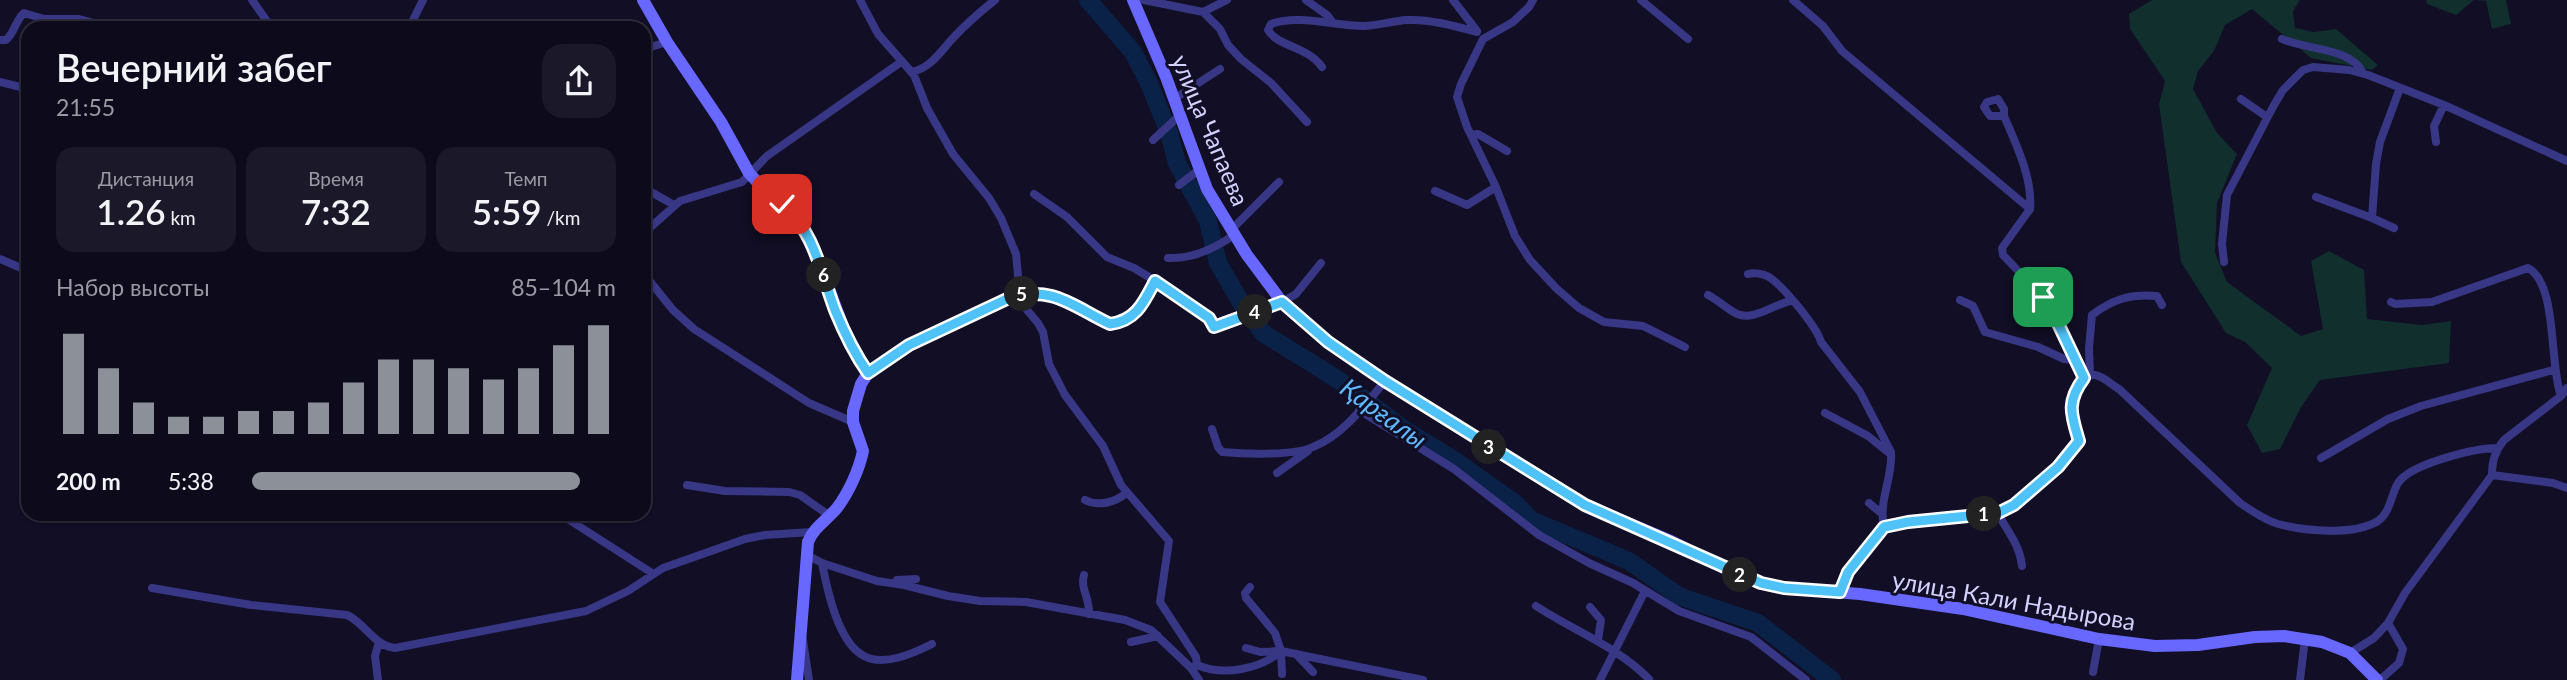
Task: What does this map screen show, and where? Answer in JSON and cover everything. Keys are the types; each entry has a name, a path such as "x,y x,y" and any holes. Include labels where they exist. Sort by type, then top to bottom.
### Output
{"street":[{"path":"252,0 268,21"},
{"path":"412,21 423,0"},
{"path":"643,0 667,42 721,122 749,173 771,197 798,218 820,264 849,343 868,373"},
{"path":"860,0 878,34 911,72 927,108 953,154 989,198 1010,236 1016,254 1021,294 1027,310 1043,332 1049,363 1065,395 1103,446 1126,493 1169,541 1160,602 1196,657 1194,666"},
{"path":"911,72 917,71 942,53 952,39 995,0"},
{"name":"улица Чапаева","path":"1133,0 1174,99 1176,119 1195,172 1233,232 1282,302 1328,342 1385,381"},
{"path":"1144,0 1203,12 1220,29 1228,45 1241,59 1271,83 1307,122"},
{"path":"1203,12 1227,0"},
{"path":"1306,0 1327,15 1333,23"},
{"path":"1452,0 1483,39"},
{"path":"1533,0 1513,22 1483,39 1457,97 1515,236 1530,260 1579,308 1604,322 1643,326 1685,347"},
{"path":"1641,0 1688,39"},
{"path":"1793,0 1823,26 1842,51 2030,209"},
{"path":"0,40 10,37 15,22 24,13 44,19 87,21"},
{"path":"1322,67 1316,58 1278,40 1268,30 1270,24 1333,23 1363,26 1408,20 1477,32"},
{"path":"2282,39 2292,44 2334,52 2360,68 2363,74"},
{"path":"651,47 667,42"},
{"path":"651,226 674,205 693,196 742,182 767,156 901,62"},
{"path":"2224,262 2224,204 2283,90 2303,70 2313,67 2363,74 2444,105 2567,161"},
{"path":"1174,99 1220,69"},
{"path":"0,82 21,87"},
{"path":"2372,218 2380,142 2400,88"},
{"path":"2241,99 2267,117"},
{"path":"2436,142 2434,126 2444,105"},
{"path":"2004,116 2031,197 2030,209 2002,248 2003,256 2043,297 2087,377"},
{"path":"1153,140 1176,119"},
{"path":"1471,135 1478,134 1507,151"},
{"path":"1179,185 1195,172"},
{"path":"1168,258 1205,252 1219,245 1279,181"},
{"path":"1435,191 1466,205 1496,187"},
{"path":"651,192 674,205"},
{"path":"1034,194 1067,216 1107,257 1156,281 1209,318 1214,327 1282,302 1296,294 1321,263"},
{"path":"2316,197 2394,228"},
{"path":"0,259 21,268"},
{"path":"2391,302 2432,302 2528,268 2543,285 2547,299 2553,345 2553,370 2561,396"},
{"path":"1748,274 1755,272 1769,277 1791,300 1860,392 1891,455 1892,463 1881,513 1884,527"},
{"path":"797,680 808,542 812,533 839,506 862,456 863,451 853,422 856,399 868,373 909,345 1021,294 1043,293 1061,298 1110,324 1133,316 1156,281"},
{"path":"651,283 673,310 695,329 809,403 853,422"},
{"path":"1708,295 1741,316 1752,316 1791,300"},
{"path":"2087,377 2092,315 2119,298 2157,296 2162,304"},
{"path":"1960,300 1973,306 1985,332 2064,359 2076,360"},
{"path":"2321,458 2388,419 2421,406 2553,370"},
{"path":"1840,592 1848,572 1884,527 1998,513 2014,505 2058,467 2079,441 2070,410 2079,385 2087,377 2096,375 2119,389 2233,496 2262,517 2278,524 2343,532 2368,524 2379,520 2386,511 2398,483 2406,475 2460,453 2497,448"},
{"path":"1277,473 1332,436 1361,409 1385,381"},
{"name":"улица Кали Надырова","path":"1385,381 1585,505 1761,583 1798,590 1840,592 1963,609 2099,639 2177,646 2284,636 2322,642 2350,653"},
{"path":"2388,623 2403,649 2399,663 2379,680 2350,653 2374,638 2388,623 2405,593 2492,475 2492,462 2497,448 2511,433 2561,396 2567,388"},
{"path":"1361,409 1454,469 1539,535 1679,611 1751,637 1806,680"},
{"path":"1825,413 1868,436 1891,455"},
{"path":"1212,429 1217,447 1222,452 1296,452 1310,449"},
{"path":"2492,475 2531,479 2567,488"},
{"path":"687,485 725,491 789,492 800,495 830,516"},
{"path":"1085,500 1090,503 1109,502 1126,493"},
{"path":"1869,503 1881,513"},
{"path":"1998,513 2016,541 2022,566"},
{"path":"571,521 652,573"},
{"path":"152,588 251,605 347,615 356,619 386,647 416,646 586,611 628,591 652,573 745,539 765,535 812,533"},
{"path":"807,555 822,563 877,581 948,596 980,601 1026,602 1125,620 1151,630 1194,666 1199,680"},
{"path":"822,563 830,601 847,639 863,656 894,659 932,644"},
{"path":"1084,575 1082,586 1090,602 1089,614"},
{"path":"891,583 916,579"},
{"path":"1250,587 1245,593 1246,598 1275,633 1282,674"},
{"path":"1602,678 1645,591"},
{"path":"1536,606 1615,650 1649,679"},
{"path":"1590,607 1601,620 1598,640"},
{"path":"802,634 809,680"},
{"path":"1130,642 1158,636"},
{"path":"2093,672 2099,639"},
{"path":"2300,680 2305,639"},
{"path":"378,680 375,656 379,642"},
{"path":"1245,649 1260,652 1280,651 1423,680"},
{"path":"1194,666 1237,670 1264,663 1280,651"},
{"path":"1296,654 1313,672"}],"green space":[{"path":"2152,0 2300,0 2293,11 2295,28 2314,32 2336,29 2378,65 2372,70 2311,58 2252,9 2225,25 2214,51 2198,71 2193,89 2217,133 2237,154 2217,203 2215,253 2227,282 2301,336 2323,329 2311,261 2329,251 2364,270 2367,319 2422,325 2451,321 2449,363 2320,380 2301,407 2280,449 2262,453 2247,425 2272,368 2245,342 2226,333 2181,262 2159,104 2165,81 2130,29 2129,14"},
{"path":"2426,0 2474,0 2456,15 2427,4"},
{"path":"2474,0 2506,0 2511,24 2492,29 2486,1"}],"waterway":[{"name":"Қарғалы","path":"1088,0 1133,52 1169,133 1177,163 1208,221 1218,263 1243,306 1263,333 1340,381 1405,430 1460,464 1515,503 1531,520 1629,561 1679,596 1758,623 1832,680"}],"route":[{"path":"782,204 798,218 820,264 849,343 868,373 909,345 1021,294 1043,293 1061,298 1110,324 1133,316 1140,309 1155,281 1209,318 1214,327 1282,302 1328,342 1385,381 1585,505 1671,541 1732,572 1761,583 1811,591 1840,592 1848,572 1884,527 1998,513 2014,505 2058,467 2079,441 2070,410 2084,378 2043,297"}]}
